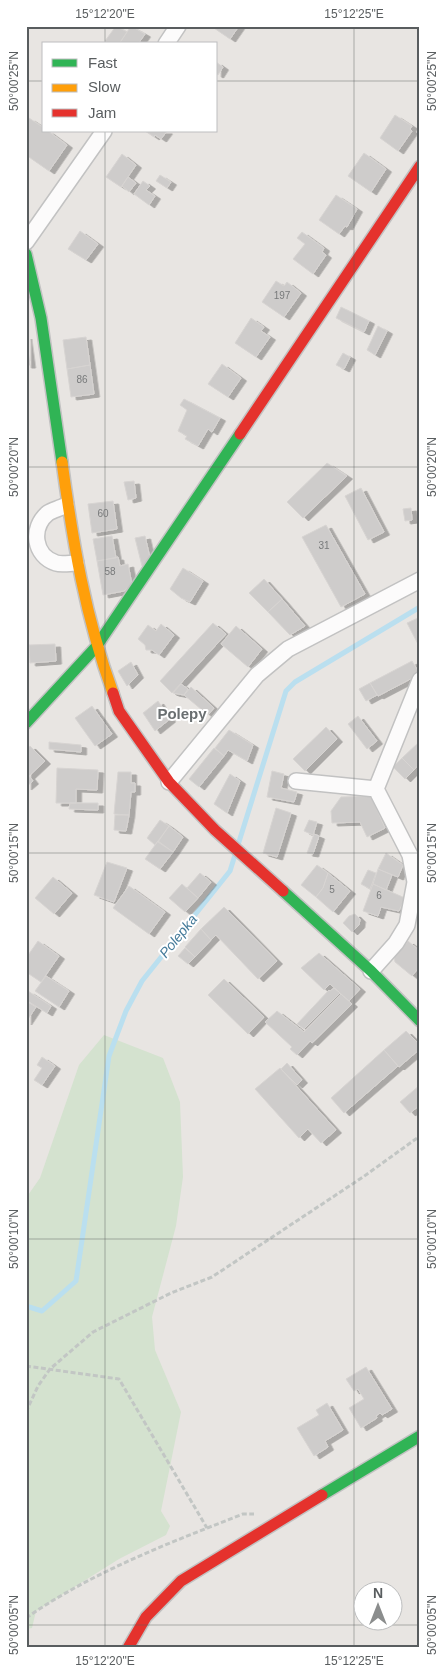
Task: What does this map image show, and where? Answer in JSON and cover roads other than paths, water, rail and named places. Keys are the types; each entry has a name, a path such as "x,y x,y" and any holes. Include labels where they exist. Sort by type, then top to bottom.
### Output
{"street":[{"path":"167,42 178,26"},
{"path":"26,242 103,132"},
{"path":"26,722 96,647 420,166"},
{"path":"26,254 41,318 66,505 76,563 96,647 119,711 169,782 215,830 371,971 420,1021"},
{"path":"66,505 48,513 38,526 36,541 42,555 57,564 76,563"},
{"path":"169,782 256,676 288,649 420,580"},
{"path":"371,971 396,943 407,925 415,882 410,855 376,789 420,680"},
{"path":"296,781 376,789"},
{"path":"128,1648 146,1617 181,1581 420,1436"}],"waterway":[{"name":"Polepka","path":"238,845 286,691 295,682 420,607"},
{"name":"Polepka","path":"26,1306 42,1311 76,1281 109,1056 126,1011 142,981 230,871 235,855"}],"district":[{"name":"Polepy","path":"182,713"}]}
